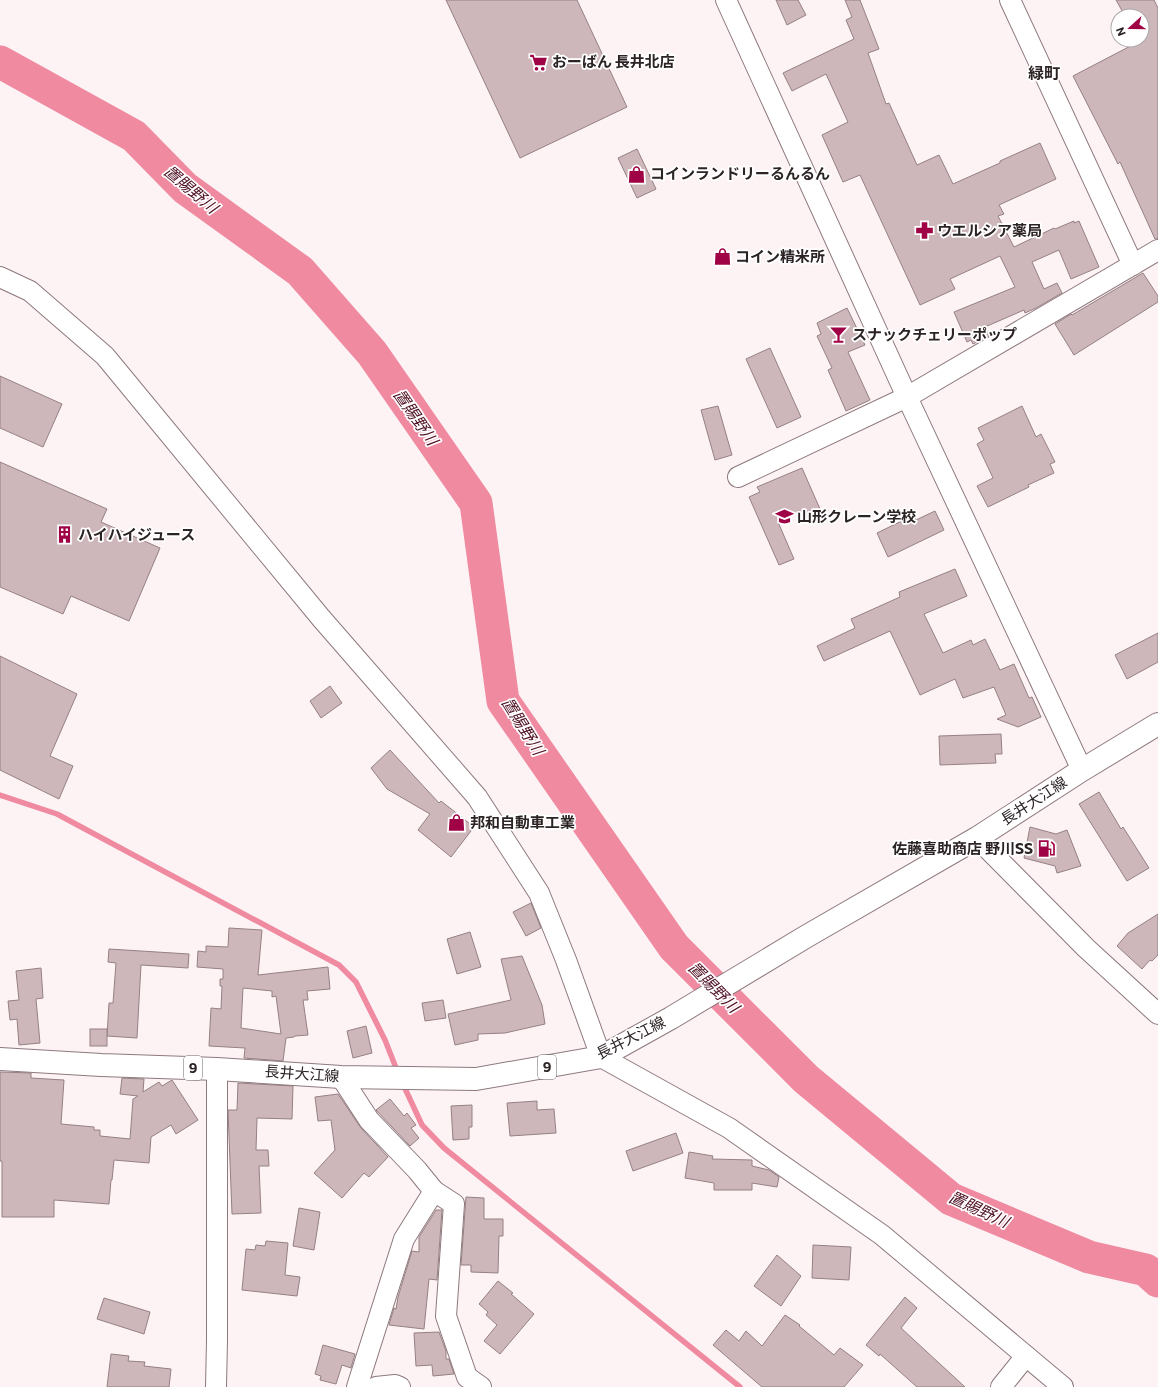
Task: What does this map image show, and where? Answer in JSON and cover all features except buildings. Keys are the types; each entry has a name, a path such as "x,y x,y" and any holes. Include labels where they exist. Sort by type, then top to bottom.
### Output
{"main road":[{"name":"長井大江線","path":"0,1059 101,1065 217,1069 341,1077 476,1079 601,1057 977,838 1082,770 1158,724"}],"street":[{"path":"726,0 907,397 1082,770"},
{"path":"1010,0 1133,265"},
{"path":"738,477 907,397 1158,250"},
{"path":"0,277 30,291 105,356 322,618 477,797 539,893 566,960 601,1057 729,1128 882,1236 1063,1387"},
{"path":"977,838 1086,948 1158,1014"},
{"path":"216,1387 217,1069"},
{"path":"341,1077 369,1120 417,1170 434,1192 454,1204 446,1316 467,1377 481,1387"},
{"path":"357,1387 404,1239 434,1192"},
{"path":"1001,1387 1026,1356"},
{"path":"376,1387 395,1385 400,1387"}],"waterway":[{"name":"置賜野川","path":"0,62 134,136 185,188 300,271 372,353 476,503 503,701 674,947 806,1079 951,1199 1089,1257 1146,1270 1158,1281"},
{"path":"0,795 57,814 339,965 356,982 385,1040 398,1073"},
{"path":"402,1082 422,1125 444,1148 740,1387"}],"place":[{"name":"おーばん 長井北店","path":"539,62"},
{"name":"コインランドリーるんるん","path":"637,174"},
{"name":"ウエルシア薬局","path":"924,231"},
{"name":"コイン精米所","path":"722,257"},
{"name":"スナックチェリーポップ","path":"839,335"},
{"name":"山形クレーン学校","path":"784,517"},
{"name":"ハイハイジュース","path":"65,535"},
{"name":"邦和自動車工業","path":"457,823"},
{"name":"佐藤喜助商店 野川SS","path":"1046,849"}],"district":[{"name":"緑町","path":"1044,73"}]}
